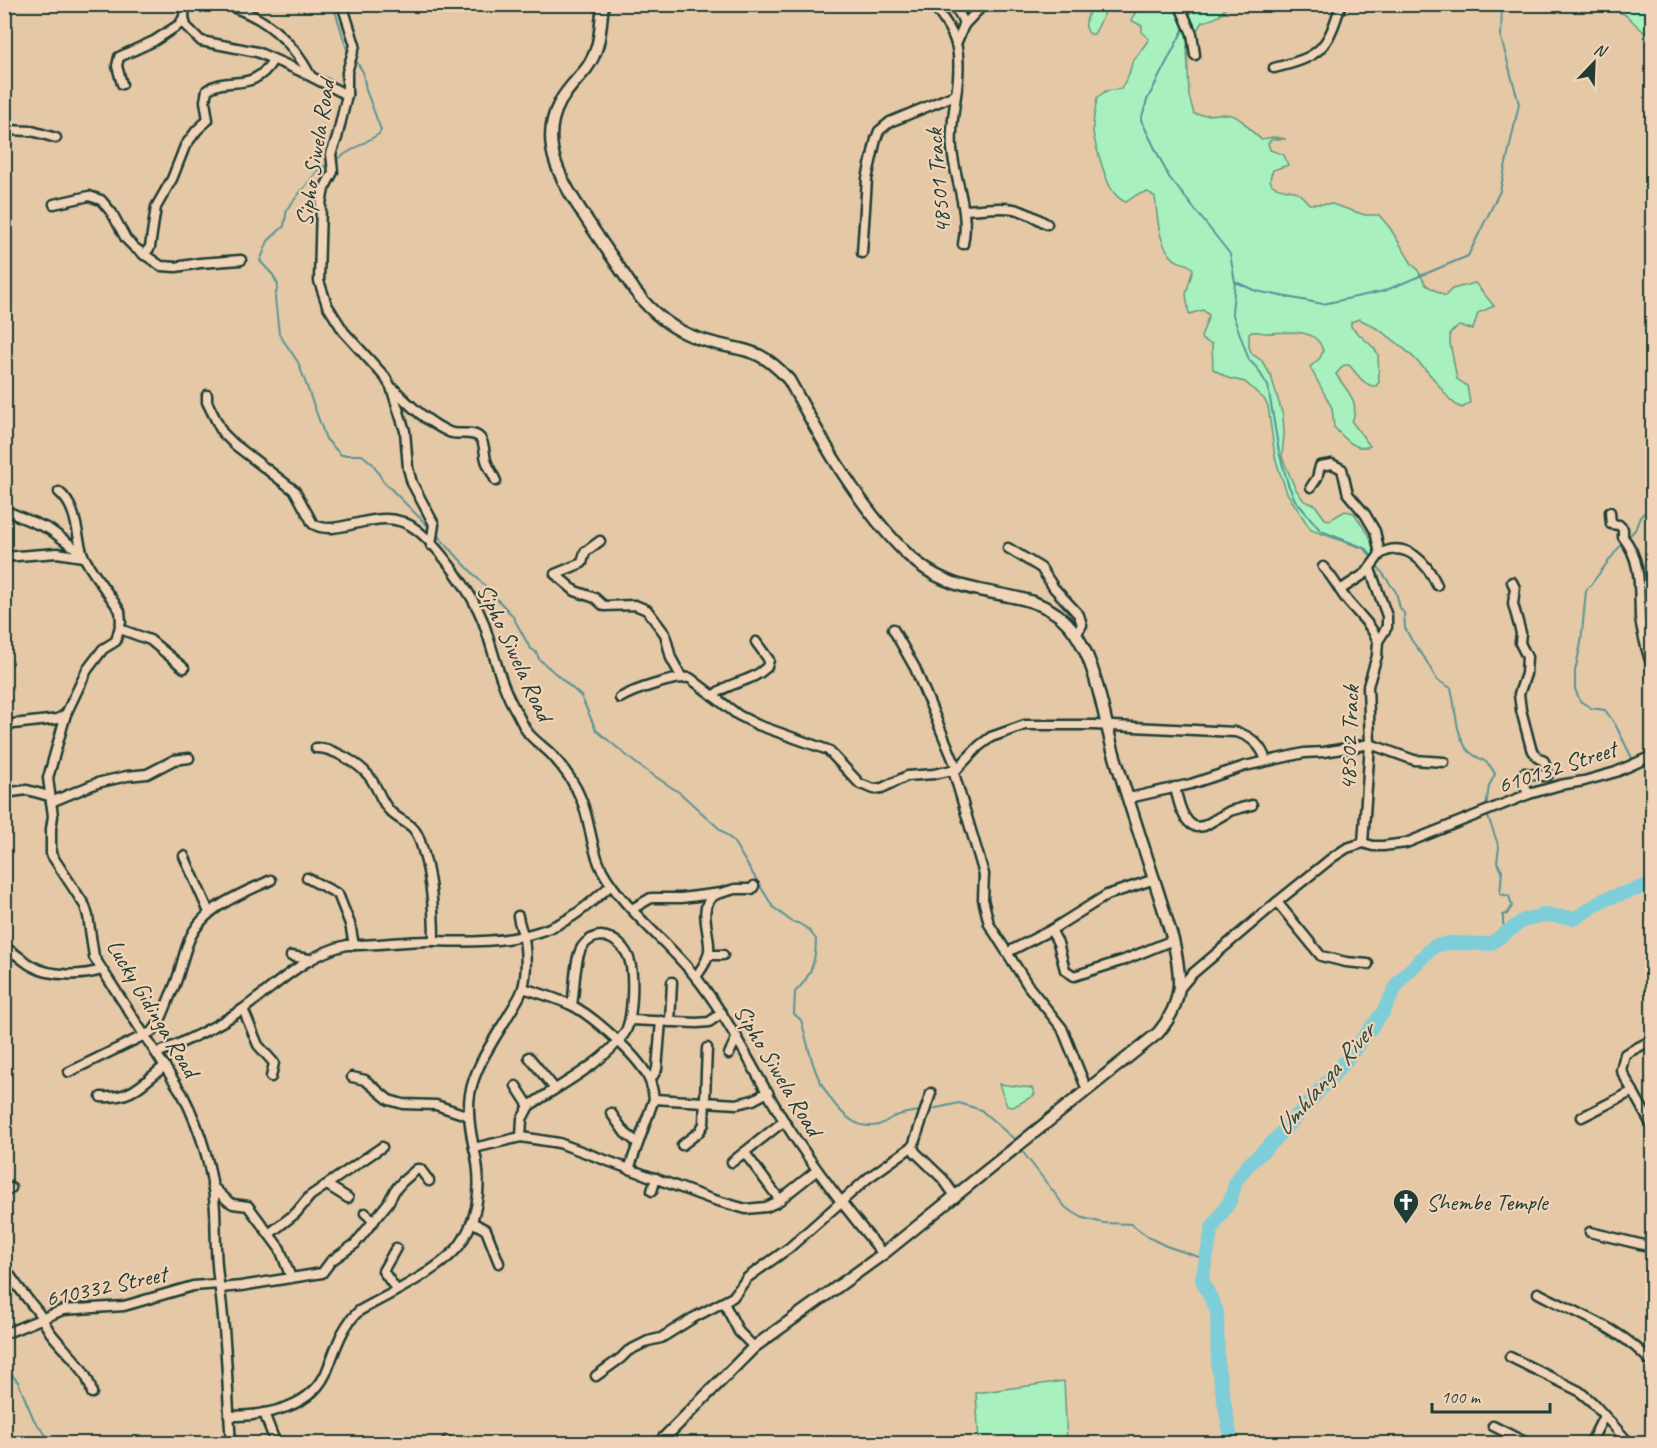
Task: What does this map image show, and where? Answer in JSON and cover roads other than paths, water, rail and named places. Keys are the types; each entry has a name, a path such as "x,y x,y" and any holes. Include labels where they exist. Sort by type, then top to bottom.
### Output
{"street":[{"path":"185,4 186,26 204,43 244,49 347,95"},
{"name":"Sipho Siwela Road","path":"342,4 355,51 350,60 346,81 347,95 331,154 333,172 324,189 321,204 320,289 344,332 385,377 391,387 405,431 408,468 412,483 434,524 431,541 473,599 514,710 529,734 565,772 581,798 593,848 602,869 612,885 696,977 722,1013 784,1122 816,1171 883,1254"},
{"path":"603,4 599,44 590,64 569,88 558,106 552,127 551,145 562,181 647,306 670,325 699,339 737,346 754,352 780,370 789,380 844,478 897,545 912,560 936,575 964,587 1036,603 1064,620 1077,635 1086,652 1179,965 1179,988 1173,1013 1158,1033 883,1254 754,1347 658,1443"},
{"path":"956,44 964,25 984,4"},
{"path":"1179,4 1192,34 1195,55"},
{"path":"1274,69 1302,61 1318,52 1329,37 1341,4"},
{"path":"933,5 948,5 956,8 964,25"},
{"path":"933,5 956,44"},
{"path":"235,8 254,15 275,30 297,53 311,77"},
{"path":"122,84 117,66 119,57 160,38 180,24 184,17"},
{"name":"48501 Track","path":"956,44 958,61 951,124 958,187 965,210 963,244"},
{"path":"144,255 150,247 156,207 172,179 185,146 208,120 205,101 207,90 212,86 247,82 268,68 273,60"},
{"path":"862,253 867,179 879,131 890,122 955,95"},
{"path":"4,130 32,131 56,138"},
{"path":"54,204 89,196 100,201 112,213 126,239 154,263 168,267 241,260"},
{"path":"965,210 1013,208 1030,214 1047,224"},
{"path":"391,387 414,410 433,424 453,434 478,436 483,442 487,462 496,481"},
{"path":"207,395 207,402 222,432 295,491 313,524 327,528 394,518 415,528 431,541"},
{"path":"1311,487 1320,466 1332,464 1342,469 1348,494 1365,514 1375,531 1378,556"},
{"path":"59,492 71,507 83,555 120,611 120,628 150,640 184,668"},
{"path":"4,510 49,530 83,555"},
{"path":"1610,512 1611,524 1623,529 1623,537 1629,544 1638,569 1643,637 1653,667"},
{"path":"600,541 585,552 582,563 555,574 574,591 595,598 604,606 635,605 647,610 665,634 671,658 682,678"},
{"path":"1008,548 1041,568 1054,588 1079,615 1082,625 1077,635"},
{"path":"1340,590 1361,578 1378,556 1390,550 1410,552 1431,571 1437,585"},
{"path":"4,557 57,553 83,555"},
{"path":"1323,567 1370,626 1378,641"},
{"name":"48502 Track","path":"1361,843 1370,744 1368,686 1377,656 1378,641 1385,632 1387,616 1370,568"},
{"path":"1512,582 1515,588 1513,604 1521,633 1520,642 1527,657 1526,674 1520,689 1521,710 1531,748 1538,758 1544,761 1548,774 1543,776 1524,773 1523,783 1529,794"},
{"name":"Lucky Gidinga Road","path":"120,628 116,641 103,649 87,670 66,714 48,778 53,816 51,854 85,906 94,957 183,1095 196,1123 207,1156 212,1185 231,1443"},
{"path":"893,629 919,677 955,770 984,874 985,913 989,924 1029,987 1062,1028 1087,1090"},
{"path":"712,696 722,688 754,678 767,667 769,660 756,642"},
{"path":"620,698 630,692 682,678 693,679 730,711 747,720 828,750 855,780 867,788 882,788 907,776 955,770 991,737 1025,725 1239,732 1247,735 1258,745 1266,761"},
{"path":"4,726 58,719 66,714"},
{"path":"1129,798 1191,784 1266,761 1370,744 1420,762 1444,762"},
{"path":"316,748 329,749 362,769 368,775 388,810 411,825 416,831 421,842 430,885 434,941"},
{"name":"610132 Street","path":"1361,843 1383,846 1406,843 1529,794 1616,772 1648,757"},
{"path":"4,793 27,790 50,799 97,783 147,774 174,759 189,758"},
{"path":"1175,787 1178,803 1189,823 1196,827 1204,826 1230,811 1252,805"},
{"path":"1179,988 1191,975 1333,857 1361,843"},
{"path":"184,856 209,912"},
{"path":"307,878 338,894 350,924 354,945"},
{"path":"69,1072 153,1031 160,1022 179,977 190,937 198,923 224,902 271,879"},
{"path":"1008,952 1051,930 1107,896 1155,879"},
{"path":"157,1053 217,1026 309,959 336,948 354,945 434,941 450,943 524,937 579,912 612,885"},
{"path":"696,977 708,956 706,907 710,898 735,889 752,889 754,886"},
{"path":"633,909 651,898 681,898 721,893"},
{"path":"1277,902 1321,956 1368,964"},
{"path":"229,1416 264,1413 292,1405 317,1387 328,1370 334,1349 350,1319 358,1311 453,1255 463,1241 472,1222 478,1200 474,1148 470,1135 470,1094 483,1059 523,988 526,962 524,937 518,916"},
{"path":"1051,930 1058,943 1065,970 1074,976 1116,963 1173,940"},
{"path":"521,1137 522,1119 529,1106 608,1052 623,1035 631,1020 630,962 627,954 615,940 603,936 589,940 582,946 572,1005"},
{"path":"4,948 11,950 38,969 80,975 102,970"},
{"path":"708,956 723,955"},
{"path":"291,956 309,959"},
{"path":"650,1081 657,1070 672,981"},
{"path":"523,988 572,1005 588,1016 617,1041 650,1081 654,1100 629,1168"},
{"path":"243,1009 258,1045 272,1060 274,1067 271,1077"},
{"path":"631,1020 709,1022 722,1013"},
{"path":"729,1054 737,1038"},
{"path":"1653,1040 1625,1054 1622,1058 1621,1070 1653,1126"},
{"path":"682,1145 694,1137 702,1127 707,1048"},
{"path":"529,1057 555,1089"},
{"path":"101,1098 119,1098 129,1095 165,1066"},
{"path":"352,1077 365,1080 389,1100 403,1104 436,1105 469,1116"},
{"path":"516,1086 529,1106"},
{"path":"1582,1117 1633,1091"},
{"path":"654,1100 737,1104 753,1100 768,1092"},
{"path":"931,1093 913,1146 915,1152 943,1179 955,1196"},
{"path":"611,1113 625,1132 638,1143"},
{"path":"732,1162 784,1122"},
{"path":"474,1148 521,1137 559,1143 722,1203 746,1209 766,1207 780,1200 816,1171"},
{"path":"596,1376 628,1351 648,1341 661,1338 733,1297 747,1278 789,1248 887,1162 913,1146"},
{"path":"269,1234 287,1222 310,1196 382,1147"},
{"path":"745,1153 780,1200"},
{"name":"610332 Street","path":"4,1334 63,1310 124,1306 193,1286 266,1282 322,1274 331,1261 355,1244 388,1203 395,1190 417,1169 420,1169 429,1181"},
{"path":"652,1191 656,1178"},
{"path":"212,1185 233,1204 248,1206 284,1257 291,1278"},
{"path":"327,1185 348,1198"},
{"path":"365,1213 374,1221"},
{"path":"472,1222 486,1230 499,1263"},
{"path":"1590,1233 1653,1247"},
{"path":"396,1248 383,1271 396,1289"},
{"path":"4,1266 17,1288 51,1333 79,1364 90,1384 92,1393"},
{"path":"1538,1293 1620,1335 1653,1362"},
{"path":"724,1303 739,1332 754,1347"},
{"path":"1510,1357 1579,1391 1630,1443"},
{"path":"264,1413 276,1443"},
{"path":"1590,1443 1604,1416"},
{"path":"1493,1426 1528,1443"}],"waterway":[{"path":"333,4 348,53"},
{"path":"1187,14 1189,4"},
{"path":"1236,282 1256,291 1323,304 1384,291 1468,256 1500,191 1519,104 1501,38 1502,4"},
{"path":"1184,28 1147,100 1141,120 1169,177 1230,254 1235,282 1232,312 1249,360 1268,386 1279,452 1295,500 1321,531 1367,549 1373,559"},
{"path":"335,160 379,134 381,130 366,90 363,72 355,59"},
{"path":"330,163 319,169 287,209 284,226 268,241 260,261 273,275 278,285 275,298 279,334 298,362 326,439 341,455 362,455 373,464 383,481 431,529"},
{"path":"1627,538 1635,530 1640,517 1652,506"},
{"path":"435,533 512,615 530,648 536,652 539,659 581,696 596,730 638,765 680,793 733,841 773,907 792,922 808,929 816,939 812,968 795,992 794,1014 801,1020 819,1079 839,1109 852,1121 868,1126 879,1125 893,1117 921,1111"},
{"path":"1623,542 1586,591 1581,643 1575,671 1575,689 1580,701 1591,708 1605,710 1615,724 1632,758 1637,761"},
{"path":"1376,564 1396,592 1400,608 1404,613 1405,628 1412,641 1437,680 1451,688 1463,743 1470,753 1489,764 1495,774 1489,786 1486,808"},
{"path":"1642,763 1652,770"},
{"path":"1487,814 1499,847 1497,862 1502,871 1500,894 1509,896 1512,906 1507,914 1503,915 1503,924 1511,930"},
{"name":"Umhlanga River","path":"1232,1444 1218,1368 1217,1311 1202,1280 1212,1228 1230,1201 1236,1181 1248,1165 1274,1141 1345,1062 1383,1012 1399,981 1434,946 1449,943 1490,944 1524,920 1543,915 1576,918 1603,900 1652,884"},
{"path":"928,1110 959,1103 981,1110 1014,1139"},
{"path":"1022,1151 1066,1208 1083,1218 1104,1223 1131,1224 1166,1246 1205,1259"},
{"path":"4,1366 18,1382 34,1420 53,1444"}],"place":[{"name":"Shembe Temple","path":"1406,1225"}]}
